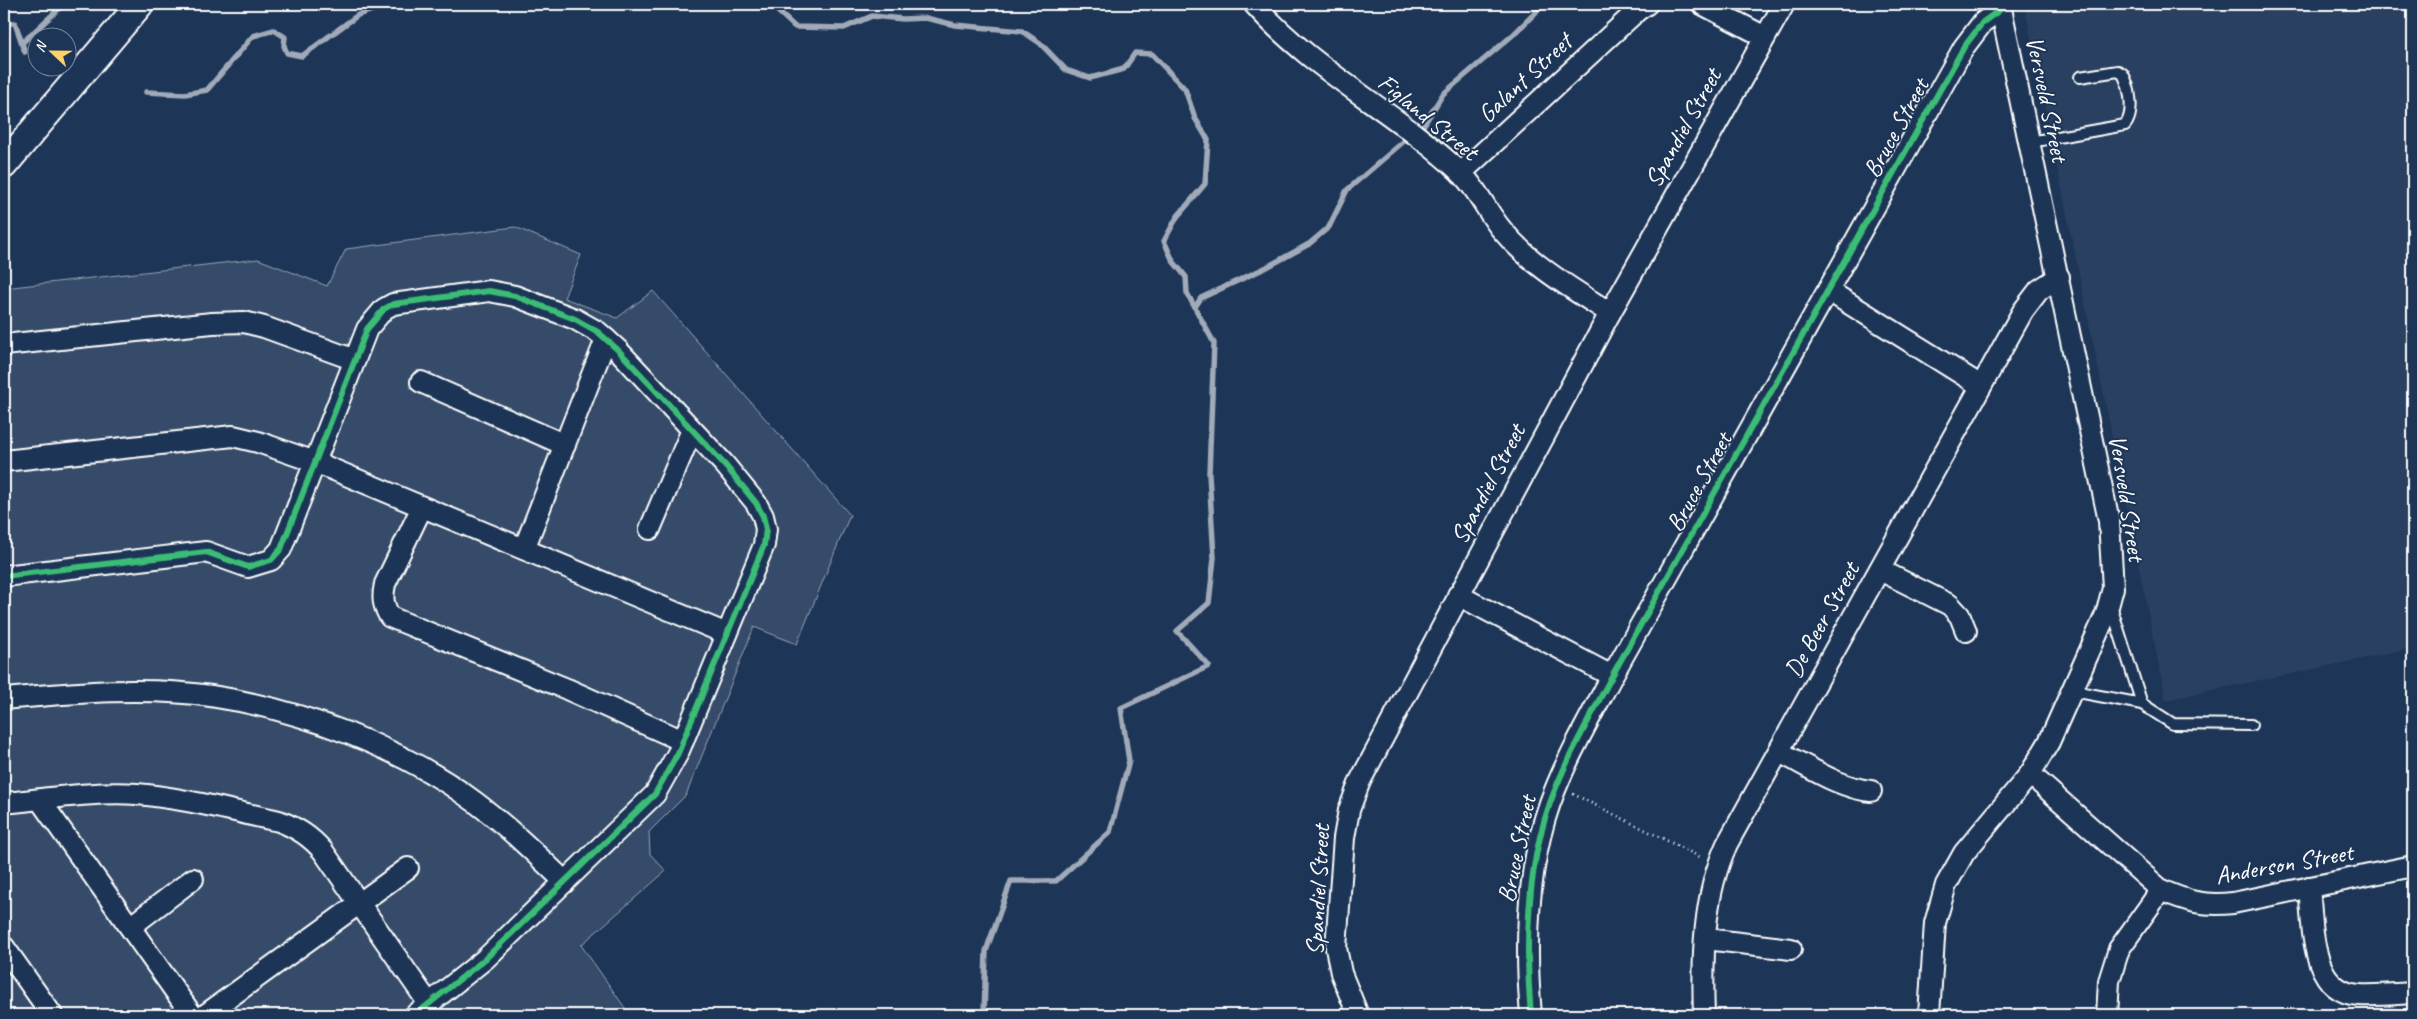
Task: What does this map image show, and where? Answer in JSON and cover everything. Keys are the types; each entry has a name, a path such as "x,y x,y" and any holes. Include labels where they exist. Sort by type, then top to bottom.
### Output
{"street":[{"path":"4,165 140,4"},
{"name":"Figland Street","path":"1254,4 1293,44 1461,173 1501,229 1526,256 1556,279 1610,313"},
{"name":"Galant Street","path":"1461,173 1638,10 1647,4"},
{"path":"1702,4 1765,37"},
{"name":"Spandiel Street","path":"1358,1015 1341,973 1336,948 1344,838 1349,810 1360,781 1379,742 1610,313 1784,4"},
{"name":"Versveld Street","path":"1929,1015 1935,923 1946,885 1964,853 2030,774 2049,742 2073,691 2113,588 2109,521 2059,277 2000,6"},
{"name":"Bruce Street","path":"1530,1015 1527,968 1530,913 1536,862 1549,806 1557,786 1612,676 1964,47 1983,22 2000,6"},
{"name":"De Beer Street","path":"1704,1015 1703,986 1711,887 1718,865 1742,813 1779,752 2028,302 2039,290 2059,277"},
{"path":"4,576 206,552 248,567 271,560 282,549 367,329 384,309 393,304 489,291 515,296 575,319 606,339 692,430 756,503 765,523 764,546 683,741 666,777 655,794 485,959 422,1010 360,904 323,851 304,832 279,821 189,802 137,794 104,794 4,803"},
{"path":"1829,291 1981,386"},
{"path":"4,345 212,323 244,322 264,327 355,360"},
{"path":"524,549 606,339"},
{"path":"422,382 565,445"},
{"path":"650,529 692,430"},
{"path":"4,461 233,436 258,442 315,462 727,634"},
{"path":"422,506 386,584 382,597 384,608 390,617 567,689 683,741"},
{"path":"1880,570 1950,605 1960,616 1966,631"},
{"path":"1458,595 1612,676"},
{"path":"4,699 131,691 211,696 287,713 356,737 419,766 473,800 516,834 565,882"},
{"path":"1779,752 1857,790 1871,791"},
{"name":"Anderson Street","path":"2030,774 2161,890 2188,902 2212,905 2233,904 2413,866"},
{"path":"40,800 192,1015"},
{"path":"205,1015 408,868"},
{"path":"130,927 193,879"},
{"path":"2309,887 2317,960 2322,972 2340,990 2358,995 2413,993"},
{"path":"2106,1015 2109,981 2118,949 2161,890"},
{"path":"1706,939 1791,949"},
{"path":"4,947 52,1015"}],"lane":[{"path":"2030,142 2125,125 2130,120 2132,112 2123,74 2118,72 2080,77"},
{"path":"2109,602 2142,704"},
{"path":"2073,691 2142,704 2173,724 2252,725"}],"path":[{"path":"1557,786 1718,865"}],"shaded area":[{"path":"2024,4 2413,4 2413,648 2166,700"},
{"path":"515,227 581,255 564,298 617,318 653,291 850,515 797,644 754,627 686,795 649,832 650,854 666,871 581,945 630,1015 4,1015 4,288 258,259 327,286 346,249"}],"waterway":[{"path":"22,43 64,4"},
{"path":"146,92 185,94 207,90 253,36 274,30 285,37 284,46 287,53 302,56 358,15 390,4"},
{"path":"770,4 795,27 844,28 872,16 903,19 926,18 955,25 1022,31 1040,43 1066,70 1090,78 1124,69 1135,53 1152,54 1185,89 1195,118 1208,140 1205,184 1177,217 1164,241 1173,261 1186,277 1187,293 1214,343 1209,474 1214,558 1209,603 1177,631 1209,666 1121,708 1129,761 1110,832 1056,881 1011,881 986,951 984,1015"},
{"path":"1418,131 1443,94 1514,34 1544,4"},
{"path":"4,23 15,23 25,52"},
{"path":"1195,307 1201,298 1267,267 1309,244 1329,227 1347,190 1410,136"}],"cycle path":[{"path":"1531,1015 1528,935 1532,881 1542,828 1563,770 1612,676 1964,47 1983,22 2001,9"},
{"path":"4,576 206,552 248,567 271,560 281,549 367,329 384,309 393,304 489,291 515,296 575,319 598,332 618,350 725,465 756,503 763,516 766,529 764,545 678,753 655,794 485,959 415,1015"}]}
